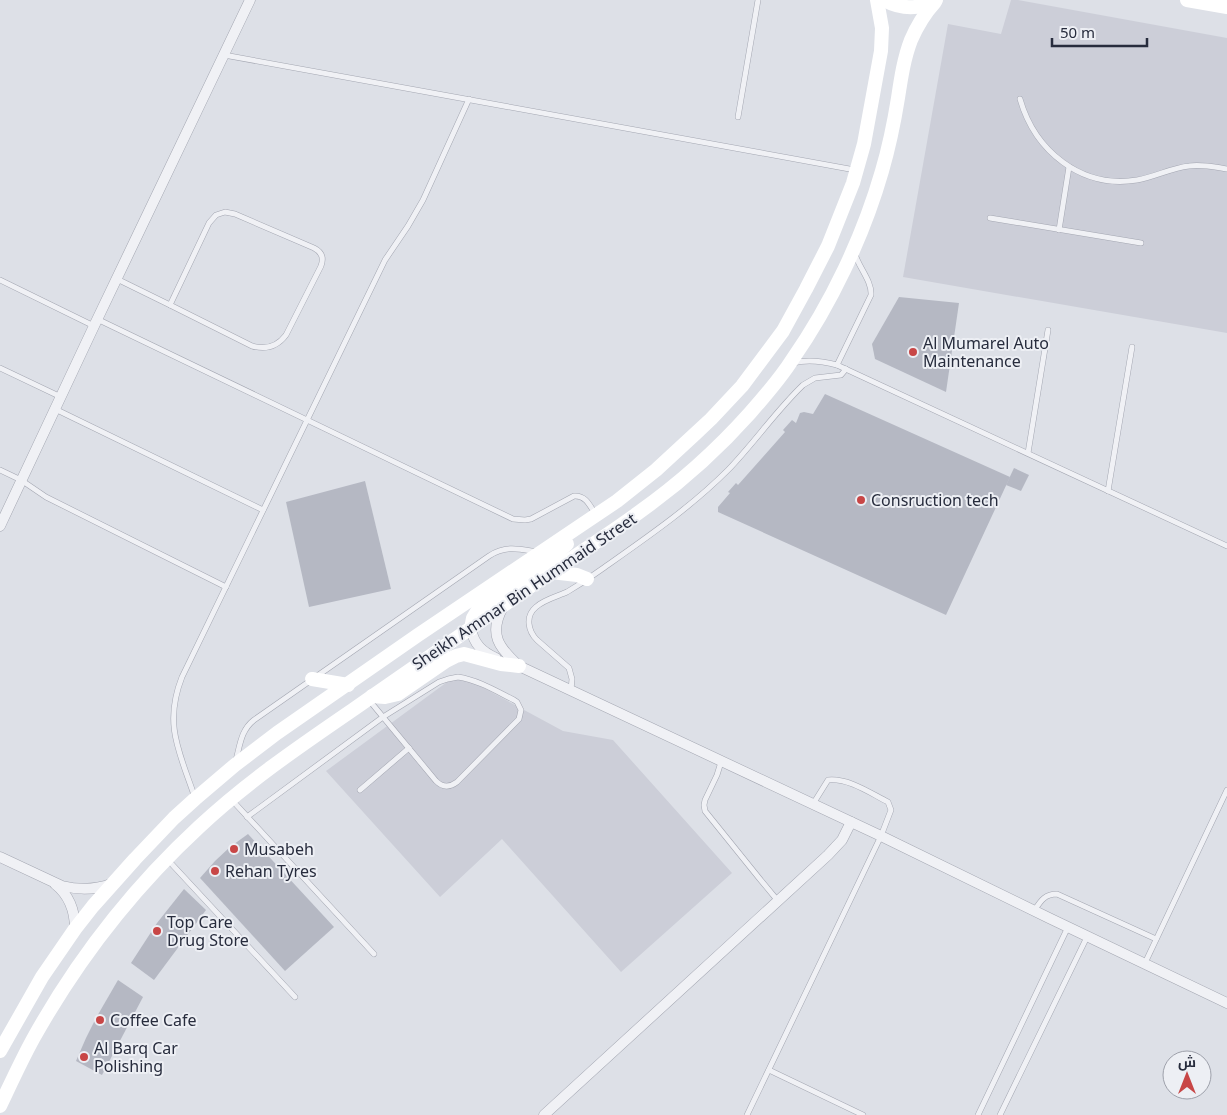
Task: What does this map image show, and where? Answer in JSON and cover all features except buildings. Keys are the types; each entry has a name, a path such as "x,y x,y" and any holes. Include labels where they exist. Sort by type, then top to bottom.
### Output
{"street":[{"path":"0,526 250,0"},
{"name":"Sheikh Ammar Bin Hummaid Street","path":"0,1050 42,977 75,929 154,838 195,799 256,748 418,634 597,515 637,486 727,403 783,331 828,246 844,208 864,144 881,51 882,28 877,0"},
{"path":"884,0 897,6 910,8 936,1"},
{"path":"1187,0 1227,7"},
{"name":"Sheikh Ammar Bin Hummaid Street","path":"0,1106 32,1040 75,970 124,906 166,859 203,823 230,799 292,751 640,512 691,471 746,417 790,364 825,308 854,248 882,171 892,135 904,61 919,24 936,1"},
{"path":"576,529 569,542 558,552 479,608 473,618 472,636 486,654 519,666 881,836 1068,928 1227,1003"},
{"path":"551,572 582,576 587,580"},
{"path":"504,606 499,613 497,621 497,637 504,652 519,666"},
{"path":"370,697 385,697 398,694 446,661 464,654 501,664 519,666"},
{"path":"312,679 348,684"},
{"path":"544,1115 836,848 851,822"},
{"path":"0,857 62,886 82,890 113,884"},
{"path":"52,882 66,894 70,902 75,929"}],"lane":[{"path":"738,117 758,0"},
{"path":"224,55 857,171"},
{"path":"1020,99 1026,117 1050,152 1069,167 1090,177 1120,181 1149,178 1188,166 1227,169"},
{"path":"195,799 175,737 174,700 182,677 385,260 408,226 430,187 469,100"},
{"path":"1059,230 1069,167"},
{"path":"117,279 252,346 265,348 271,347 286,336 322,266 322,258 318,250 314,248 235,214 220,213 209,223 170,305"},
{"path":"990,218 1141,243"},
{"path":"838,365 871,295 870,286 859,266 854,248"},
{"path":"0,280 96,322 307,420 513,519 531,518 569,498 578,496 586,500 597,515"},
{"path":"1028,453 1048,330"},
{"path":"1108,491 1132,347"},
{"path":"790,364 809,360 838,365 1227,546"},
{"path":"0,368 61,397"},
{"path":"571,691 572,679 569,668 533,636 530,630 530,618 535,607 587,580 667,523 708,489 746,451 804,385 815,378 841,375 846,369"},
{"path":"55,409 263,510"},
{"path":"0,470 22,480 46,497 226,587"},
{"path":"235,765 243,733 249,723 494,552 512,548 540,553"},
{"path":"247,817 384,717 439,682 458,677 467,678 514,700 521,710 519,719 454,785 446,786 439,784 384,717 370,697"},
{"path":"360,790 409,748"},
{"path":"721,761 717,775 705,800 705,811 778,901"},
{"path":"747,1115 881,836 891,810 888,802 862,788 838,779 828,780 813,804"},
{"path":"1144,964 1227,790"},
{"path":"230,799 374,954"},
{"path":"166,859 294,997"},
{"path":"1034,911 1044,897 1057,894 1156,940"},
{"path":"978,1115 1068,928"},
{"path":"1000,1115 1087,936"},
{"path":"769,1070 863,1115"}],"shaded area":[{"path":"1011,0 1227,38 1227,333 903,277 948,24 1001,34"},
{"path":"458,674 563,731 613,740 732,873 621,972 502,839 440,897 326,771"}],"place":[{"name":"Al Mumarel Auto Maintenance","path":"913,352"},
{"name":"Consruction tech","path":"861,500"},
{"name":"Musabeh","path":"234,849"},
{"name":"Rehan Tyres","path":"215,871"},
{"name":"Top Care Drug Store","path":"157,931"},
{"name":"Coffee Cafe","path":"100,1020"},
{"name":"Al Barq Car Polishing","path":"84,1057"}]}
